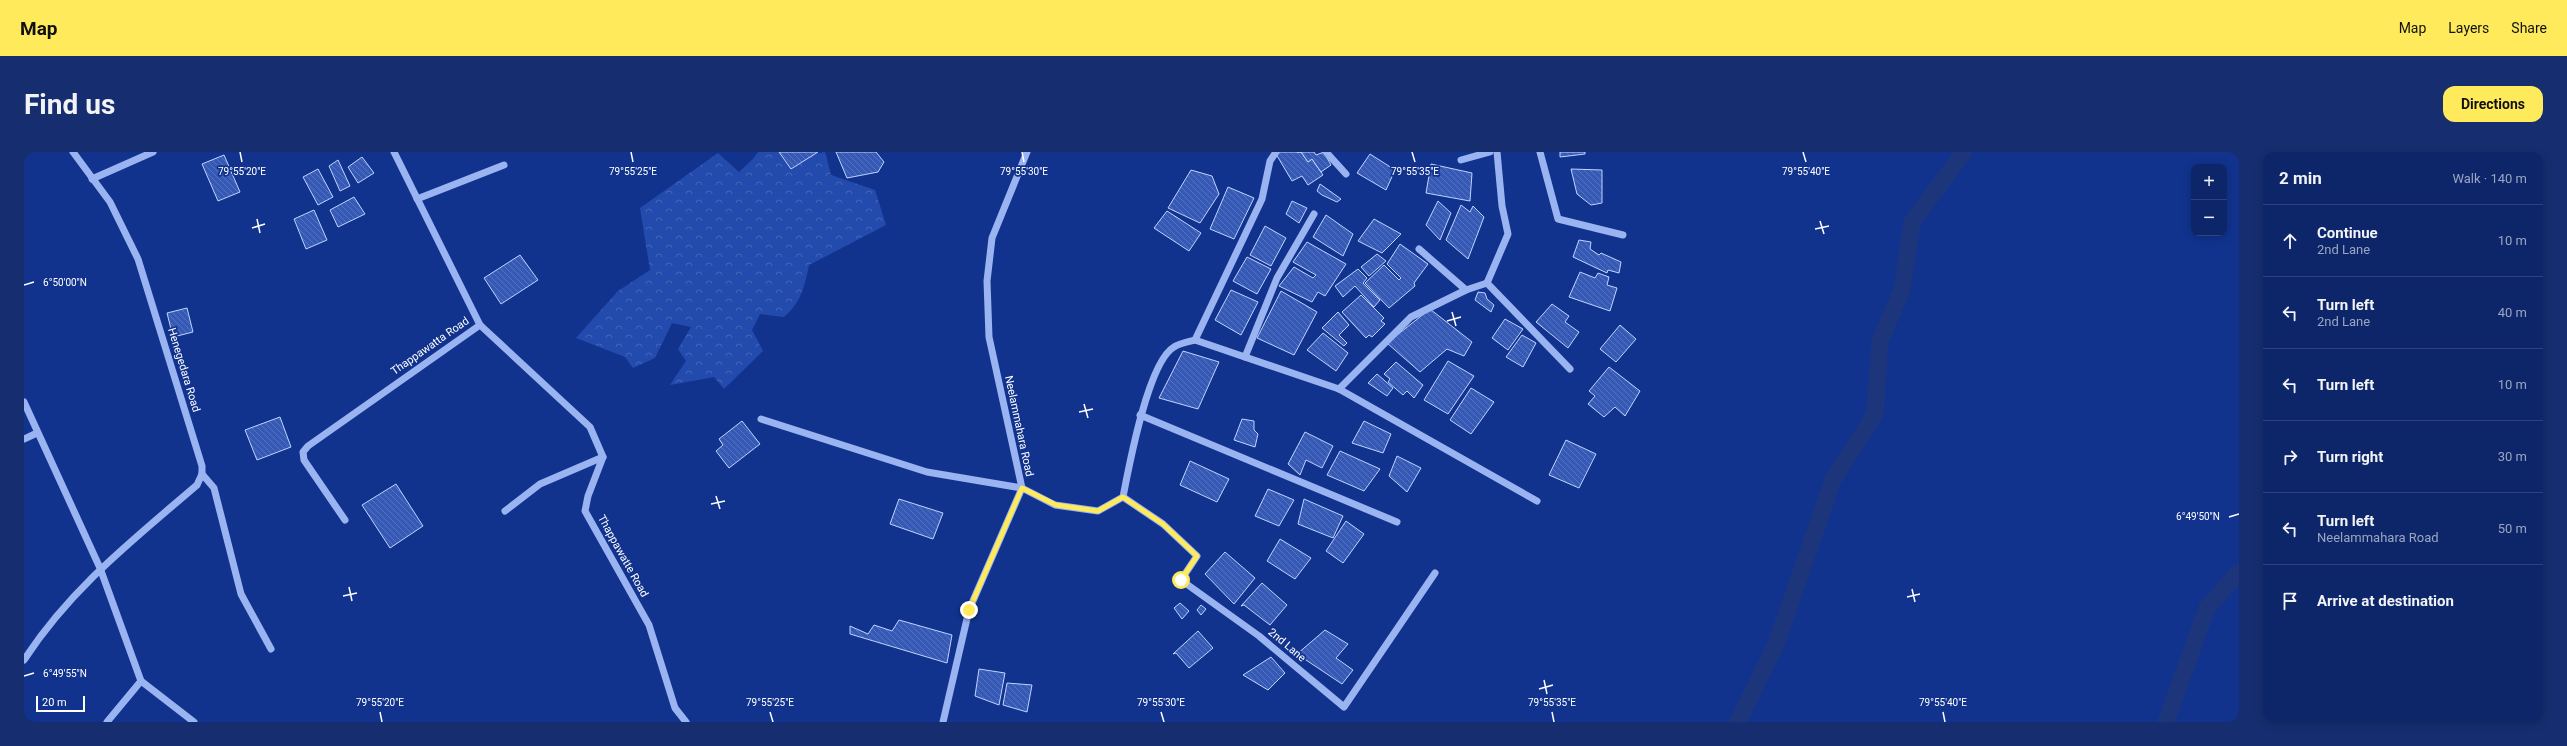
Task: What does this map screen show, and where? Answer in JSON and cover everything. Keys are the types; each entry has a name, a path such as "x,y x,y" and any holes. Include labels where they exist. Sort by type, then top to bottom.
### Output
{"street":[{"name":"Henegedara Road","path":"72,152 110,202 138,259 200,459 202,474"},
{"path":"92,179 153,152"},
{"name":"Thappawatta Road","path":"345,520 304,460 303,452 308,446 480,324 394,152"},
{"name":"Neelammahara Road","path":"943,722 969,610 1022,488 989,336 987,281 992,238 1027,152"},
{"path":"1195,340 1262,200 1270,162 1276,152"},
{"path":"1326,152 1346,174"},
{"path":"1461,160 1490,152"},
{"path":"1340,389 1411,317 1466,290 1487,283 1508,234 1502,206 1497,152"},
{"path":"1540,152 1558,219 1624,235"},
{"path":"417,199 504,165"},
{"path":"1246,357 1277,278 1314,214"},
{"path":"1419,249 1466,290"},
{"path":"1487,283 1570,369"},
{"path":"480,324 590,427 603,457 540,484 505,511"},
{"path":"761,419 927,472 1022,488 1056,505 1098,511 1123,497 1140,415 1164,356 1174,347 1195,340 1340,389 1537,501"},
{"path":"24,402 100,568 141,681 194,722"},
{"path":"1140,415 1397,522"},
{"path":"24,439 37,433"},
{"name":"Thappawatte Road","path":"603,457 588,496 586,511 649,625 675,708 686,722"},
{"path":"24,660 44,630 100,568 197,485 202,474 214,488 241,594 271,649"},
{"name":"2nd Lane","path":"1123,497 1163,524 1197,556 1181,580 1259,636 1344,707 1435,573"},
{"path":"107,722 141,681"}],"green space":[{"path":"758,152 784,152 790,159 825,152 831,175 875,190 886,225 809,265 804,287 798,300 795,306 784,317 760,314 752,330 763,351 724,389 714,377 670,385 686,361 678,349 691,327 672,323 655,358 633,368 625,357 576,338 618,291 650,270 640,208 718,153 739,172"}],"building":[{"path":"779,152 818,152 791,169"},
{"path":"836,152 876,152 884,162 878,172 847,178"},
{"path":"1280,152 1301,152 1308,162 1312,159 1323,175 1308,185 1302,176 1292,181 1276,154"},
{"path":"1301,152 1314,152 1316,155 1324,152 1331,165 1321,172 1312,159 1308,162"},
{"path":"1560,152 1585,152 1585,154 1560,157"},
{"path":"1370,154 1395,170 1386,190 1357,173"},
{"path":"224,155 240,192 218,201 202,164"},
{"path":"362,157 374,173 358,183 348,167"},
{"path":"338,160 350,186 340,191 329,166"},
{"path":"1431,164 1472,173 1470,201 1426,193"},
{"path":"318,169 333,197 318,205 303,177"},
{"path":"1571,169 1602,170 1602,203 1591,205 1577,194"},
{"path":"1191,170 1212,176 1219,194 1200,223 1168,208"},
{"path":"1320,184 1341,199 1337,202 1322,195 1317,191"},
{"path":"1228,187 1254,198 1234,239 1210,229"},
{"path":"354,197 365,214 338,227 330,210"},
{"path":"1292,201 1307,208 1299,223 1286,214"},
{"path":"1438,201 1451,213 1440,240 1426,225"},
{"path":"1461,205 1470,212 1473,206 1484,217 1468,259 1446,240"},
{"path":"314,210 327,240 306,249 294,219"},
{"path":"1167,211 1201,233 1189,251 1154,228"},
{"path":"1326,215 1353,234 1343,256 1313,237"},
{"path":"1374,219 1401,234 1382,253 1358,241"},
{"path":"1265,226 1286,238 1271,266 1250,255"},
{"path":"1579,240 1591,242 1590,249 1599,255 1601,253 1621,262 1619,273 1608,270 1607,273 1573,257"},
{"path":"1307,242 1346,264 1325,296 1318,292 1312,302 1279,286 1294,267 1313,278 1316,275 1293,262"},
{"path":"1400,244 1428,264 1414,283 1415,286 1389,308 1365,283 1384,265 1399,280 1401,278 1387,264"},
{"path":"1377,254 1386,261 1369,276 1361,267"},
{"path":"520,255 538,280 501,304 484,278"},
{"path":"1247,257 1271,269 1257,294 1233,281"},
{"path":"1358,269 1367,278 1363,283 1380,300 1374,307 1355,286 1343,297 1335,286"},
{"path":"1580,272 1595,278 1598,273 1609,277 1607,285 1617,288 1610,311 1569,297"},
{"path":"1231,290 1258,302 1241,335 1215,320"},
{"path":"1281,291 1317,312 1294,355 1257,338"},
{"path":"1478,292 1485,293 1487,299 1494,305 1491,312 1475,300"},
{"path":"1361,295 1384,318 1381,321 1385,324 1372,337 1369,335 1366,338 1342,312"},
{"path":"1552,304 1569,316 1565,322 1579,332 1568,348 1536,322"},
{"path":"187,308 193,332 173,337 167,313"},
{"path":"1430,309 1472,342 1464,356 1447,349 1420,372 1387,343"},
{"path":"1338,312 1349,325 1339,335 1347,343 1344,346 1322,328"},
{"path":"1505,319 1523,329 1508,350 1492,338"},
{"path":"1620,325 1636,339 1616,362 1600,349"},
{"path":"1323,333 1348,353 1336,371 1307,350"},
{"path":"1522,335 1536,343 1523,367 1506,357"},
{"path":"1183,351 1219,362 1198,409 1159,398"},
{"path":"1448,361 1474,376 1448,414 1424,400"},
{"path":"1396,362 1423,385 1414,398 1407,391 1403,395 1388,382 1390,379 1384,374"},
{"path":"1609,367 1640,391 1625,416 1615,407 1604,417 1588,404 1595,396 1589,391"},
{"path":"1377,374 1393,388 1387,396 1368,383"},
{"path":"1471,388 1494,402 1471,434 1450,420"},
{"path":"280,417 291,447 257,460 245,430"},
{"path":"1242,419 1254,421 1254,430 1258,434 1255,447 1234,440"},
{"path":"742,421 760,444 729,468 716,451 723,445 719,439"},
{"path":"1364,421 1391,434 1383,453 1352,443"},
{"path":"1305,432 1333,446 1322,468 1306,460 1300,475 1288,464"},
{"path":"1566,440 1596,454 1579,488 1549,475"},
{"path":"1340,451 1380,469 1364,491 1327,475"},
{"path":"1397,456 1421,468 1407,492 1389,476"},
{"path":"1190,461 1229,479 1217,502 1180,485"},
{"path":"396,484 423,526 390,548 362,505"},
{"path":"1268,489 1294,500 1279,526 1255,516"},
{"path":"899,499 943,513 933,539 890,524"},
{"path":"1304,499 1343,516 1333,538 1298,524"},
{"path":"1346,521 1364,534 1343,563 1326,551"},
{"path":"1280,539 1311,558 1295,579 1267,561"},
{"path":"1225,552 1255,578 1234,604 1205,574"},
{"path":"1262,583 1287,605 1270,625 1244,605 1241,606"},
{"path":"1180,603 1189,611 1182,619 1174,608"},
{"path":"1201,605 1206,609 1201,615 1197,610"},
{"path":"899,620 952,635 947,663 850,634 850,626 868,634 874,625 892,631"},
{"path":"1325,630 1348,644 1336,658 1353,670 1342,684 1297,654"},
{"path":"1198,631 1213,648 1189,668 1176,653 1173,654"},
{"path":"1271,657 1285,673 1268,690 1243,675"},
{"path":"979,669 1005,673 999,705 975,696"},
{"path":"1007,683 1032,685 1027,712 1003,705"}],"waterway":[{"path":"1738,722 1776,644 1833,480 1875,414 1880,341 1902,290 1912,222 1964,152"},
{"path":"2166,722 2207,608 2239,572"}],"route":[{"path":"969,610 1022,488 1056,505 1098,511 1123,497 1163,524 1197,556 1181,580"}]}
